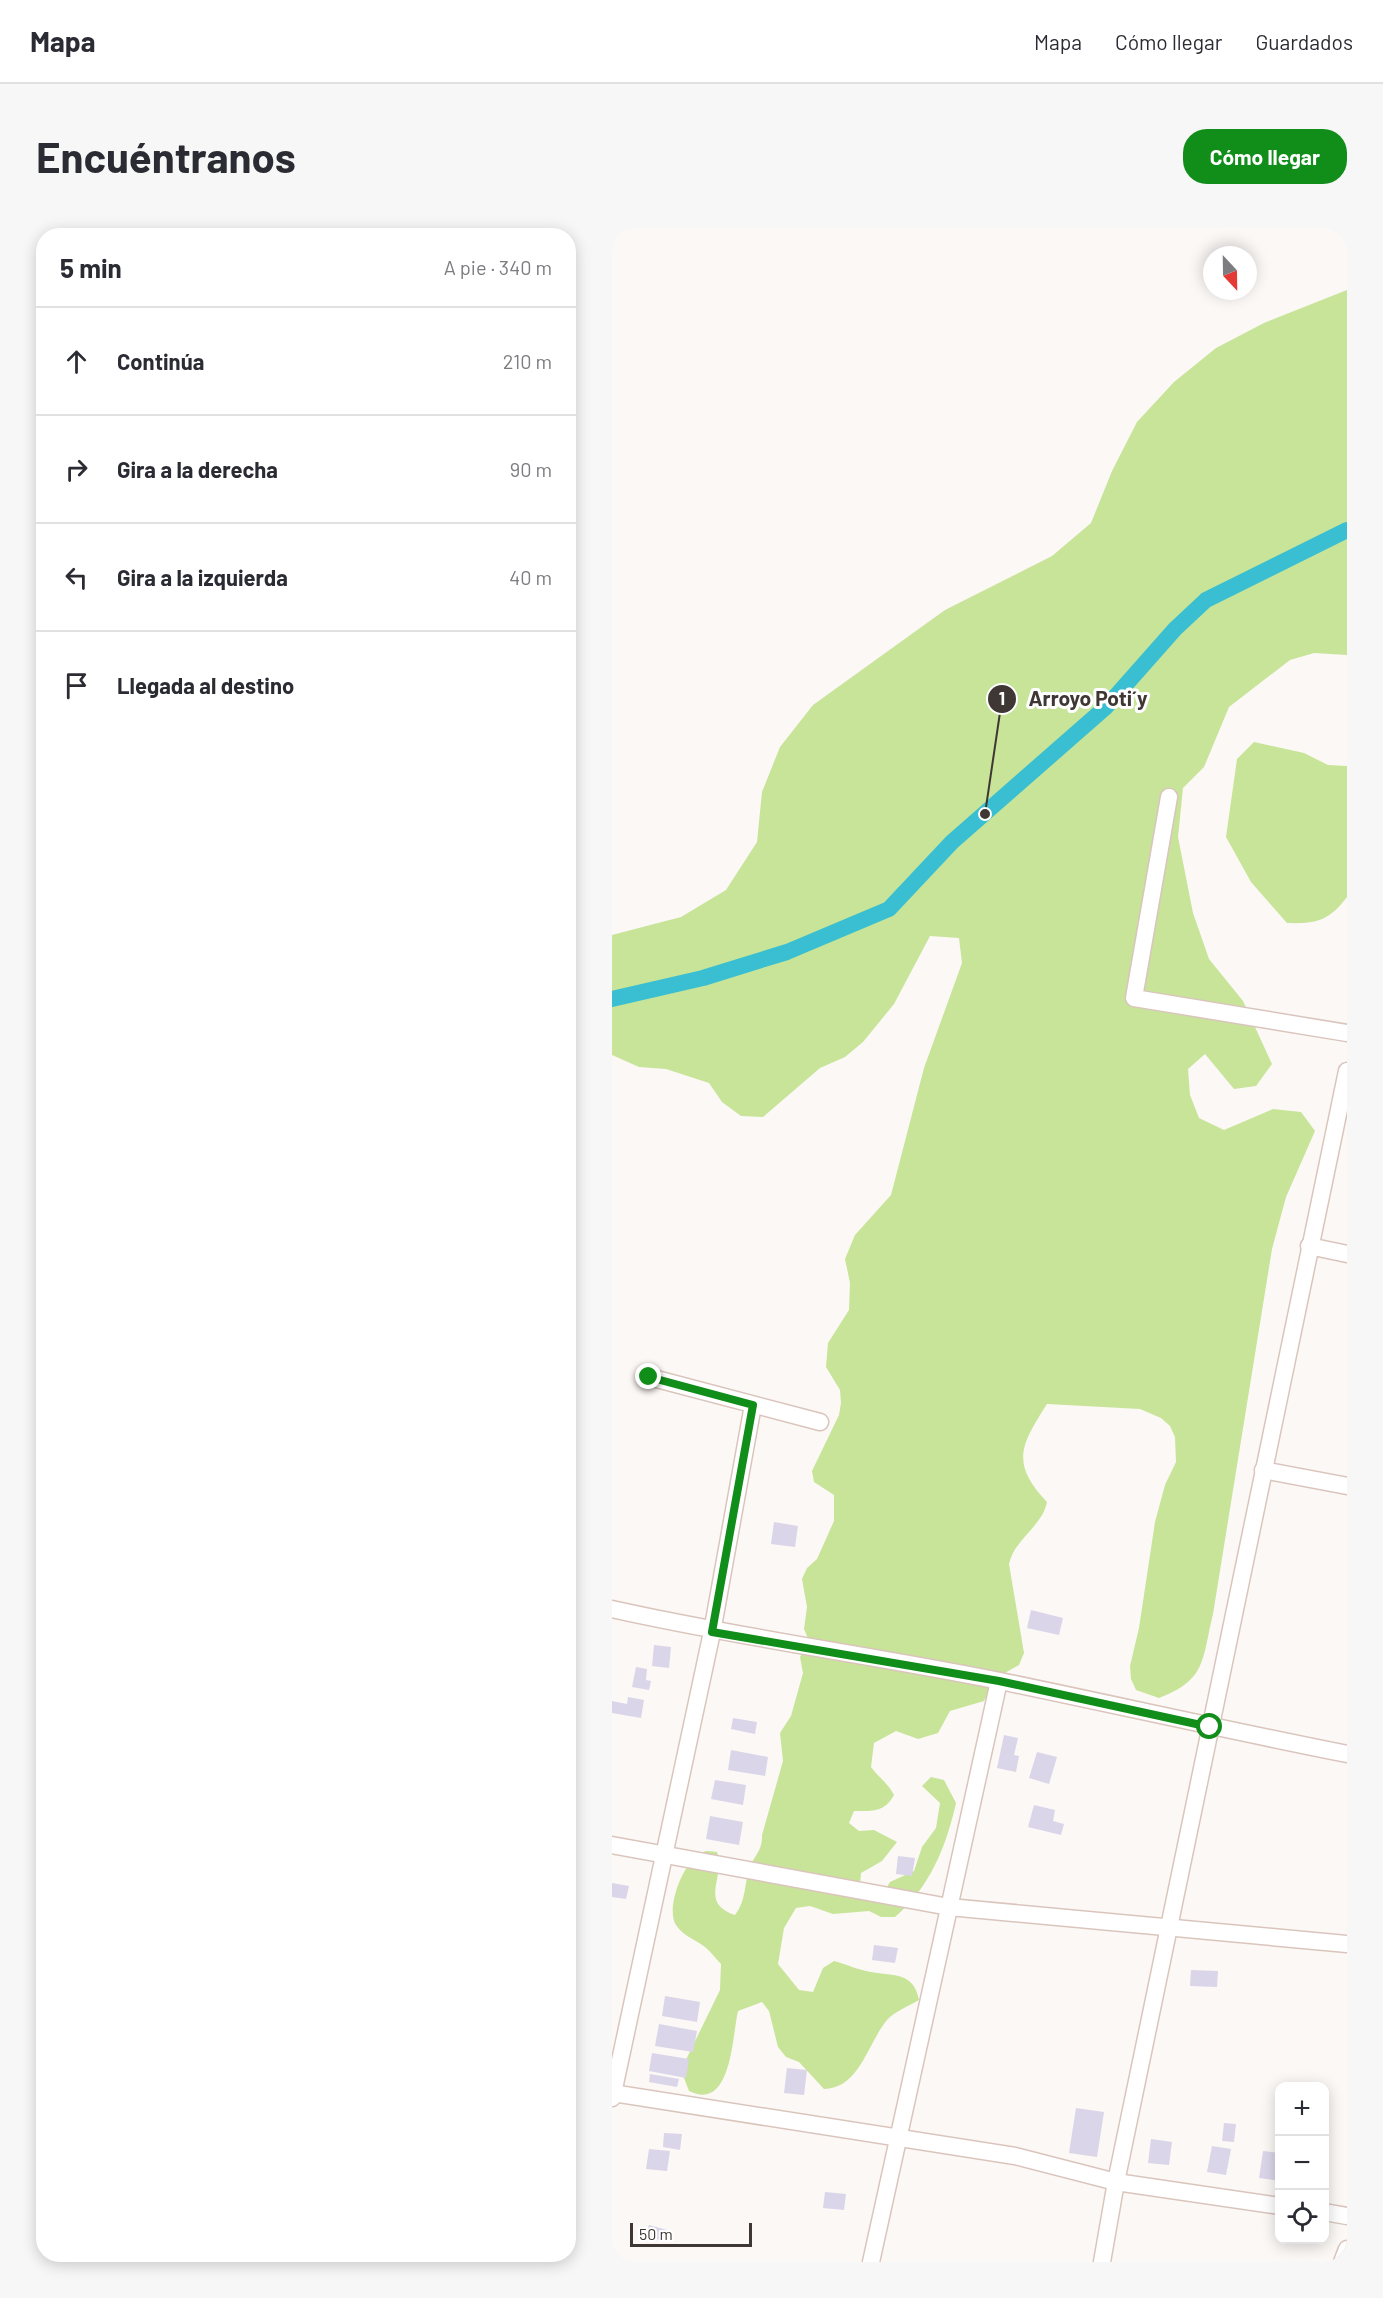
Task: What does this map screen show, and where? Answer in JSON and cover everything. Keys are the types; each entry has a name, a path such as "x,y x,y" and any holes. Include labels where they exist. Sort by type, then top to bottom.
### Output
{"street":[{"path":"1169,797 1134,998 1347,1033"},
{"path":"1102,2262 1168,1926 1347,1071"},
{"path":"1309,1246 1347,1254"},
{"path":"649,1377 820,1422"},
{"path":"753,1405 712,1632 612,2095 1015,2156 1116,2182 1275,2205"},
{"path":"1263,1470 1347,1486"},
{"path":"612,1609 712,1632 999,1681 1347,1754"},
{"path":"871,2262 999,1681"},
{"path":"612,1845 949,1907 1347,1944"},
{"path":"1329,2213 1347,2216"},
{"path":"1342,2262 1347,2249"}],"green space":[{"path":"1347,290 1347,655 1314,653 1290,660 1229,707 1204,767 1183,788 1178,837 1193,913 1209,959 1243,1001 1272,1064 1256,1086 1234,1089 1205,1054 1188,1069 1190,1095 1199,1118 1224,1130 1273,1109 1301,1112 1315,1131 1286,1197 1272,1249 1213,1614 1204,1656 1200,1666 1186,1684 1159,1698 1136,1690 1131,1679 1130,1666 1139,1628 1155,1522 1165,1485 1176,1462 1175,1437 1170,1426 1161,1418 1140,1409 1047,1404 1031,1431 1023,1454 1028,1476 1047,1502 1040,1519 1017,1547 1009,1564 1024,1653 1019,1665 996,1678 984,1701 950,1711 938,1733 918,1739 896,1731 874,1743 871,1767 894,1795 886,1805 877,1810 854,1811 849,1823 859,1831 874,1830 897,1842 882,1861 861,1873 860,1885 884,1892 890,1882 914,1871 922,1847 936,1828 940,1803 922,1786 931,1777 944,1780 956,1803 942,1850 935,1865 918,1893 895,1917 881,1917 869,1911 833,1914 810,1906 796,1908 784,1928 778,1964 799,1990 813,1992 823,1968 834,1961 866,1971 902,1977 913,1984 919,2000 887,2020 862,2063 846,2081 836,2087 824,2089 799,2062 786,2057 778,2047 769,2011 762,2002 738,2011 731,2053 722,2082 714,2091 703,2095 689,2091 681,2070 720,1990 721,1964 705,1947 686,1935 676,1925 673,1917 675,1896 683,1874 696,1856 705,1851 717,1852 719,1862 715,1896 724,1910 735,1915 743,1899 751,1865 761,1845 783,1761 780,1733 791,1716 803,1673 800,1657 809,1641 804,1629 807,1607 802,1579 807,1568 817,1559 834,1521 834,1495 814,1482 812,1471 839,1415 841,1403 840,1390 826,1367 828,1343 849,1310 850,1283 845,1259 855,1235 891,1195 924,1068 962,963 959,938 930,936 894,1004 863,1042 845,1057 820,1068 763,1117 741,1116 722,1102 709,1083 666,1069 639,1067 612,1055 612,935 681,917 726,890 757,842 762,792 780,747 813,705 945,610 1052,556 1091,523 1112,471 1137,422 1174,382 1216,348 1264,323"},
{"path":"1254,742 1304,753 1328,765 1347,766 1347,897 1328,916 1314,922 1287,923 1251,882 1226,837 1237,759"}],"building":[{"path":"774,1522 798,1526 795,1547 771,1544"},
{"path":"1031,1610 1063,1618 1059,1635 1027,1628"},
{"path":"654,1645 671,1647 669,1668 652,1666"},
{"path":"636,1667 647,1669 646,1680 651,1681 649,1690 632,1687"},
{"path":"628,1697 644,1700 641,1718 612,1713 612,1701 627,1704"},
{"path":"733,1718 757,1722 755,1734 731,1729"},
{"path":"1004,1735 1018,1738 1014,1755 1019,1756 1016,1772 997,1768"},
{"path":"731,1750 768,1757 765,1776 728,1770"},
{"path":"1037,1752 1057,1757 1049,1784 1029,1778"},
{"path":"715,1780 746,1785 743,1805 711,1799"},
{"path":"1034,1805 1055,1810 1053,1821 1064,1824 1061,1835 1028,1827"},
{"path":"710,1816 743,1822 739,1845 706,1839"},
{"path":"898,1856 915,1858 912,1876 896,1874"},
{"path":"612,1883 629,1886 626,1899 612,1897"},
{"path":"874,1945 898,1948 895,1963 872,1960"},
{"path":"1191,1970 1218,1971 1217,1987 1190,1986"},
{"path":"665,1996 700,2002 697,2022 662,2016"},
{"path":"659,2024 697,2031 693,2052 655,2046"},
{"path":"652,2053 689,2059 686,2078 649,2071"},
{"path":"787,2068 807,2070 804,2095 784,2093"},
{"path":"650,2074 679,2079 677,2087 649,2082"},
{"path":"1076,2108 1104,2112 1097,2157 1069,2153"},
{"path":"1224,2123 1236,2124 1234,2142 1222,2141"},
{"path":"664,2133 682,2134 680,2150 663,2147"},
{"path":"1151,2139 1172,2142 1169,2165 1148,2163"},
{"path":"1212,2146 1231,2149 1226,2175 1207,2172"},
{"path":"649,2149 670,2151 667,2171 646,2169"},
{"path":"1263,2151 1275,2152 1275,2180 1259,2178"},
{"path":"825,2192 846,2194 844,2210 823,2208"},
{"path":"649,2225 667,2230 664,2241 645,2236"}],"waterway":[{"path":"612,999 703,978 787,952 889,909 952,842 1106,707 1175,629 1206,600 1347,530"}],"place":[{"name":"Arroyo Poti´y","path":"985,814"}],"route":[{"path":"649,1377 753,1405 712,1632 999,1681 1210,1727"}]}
